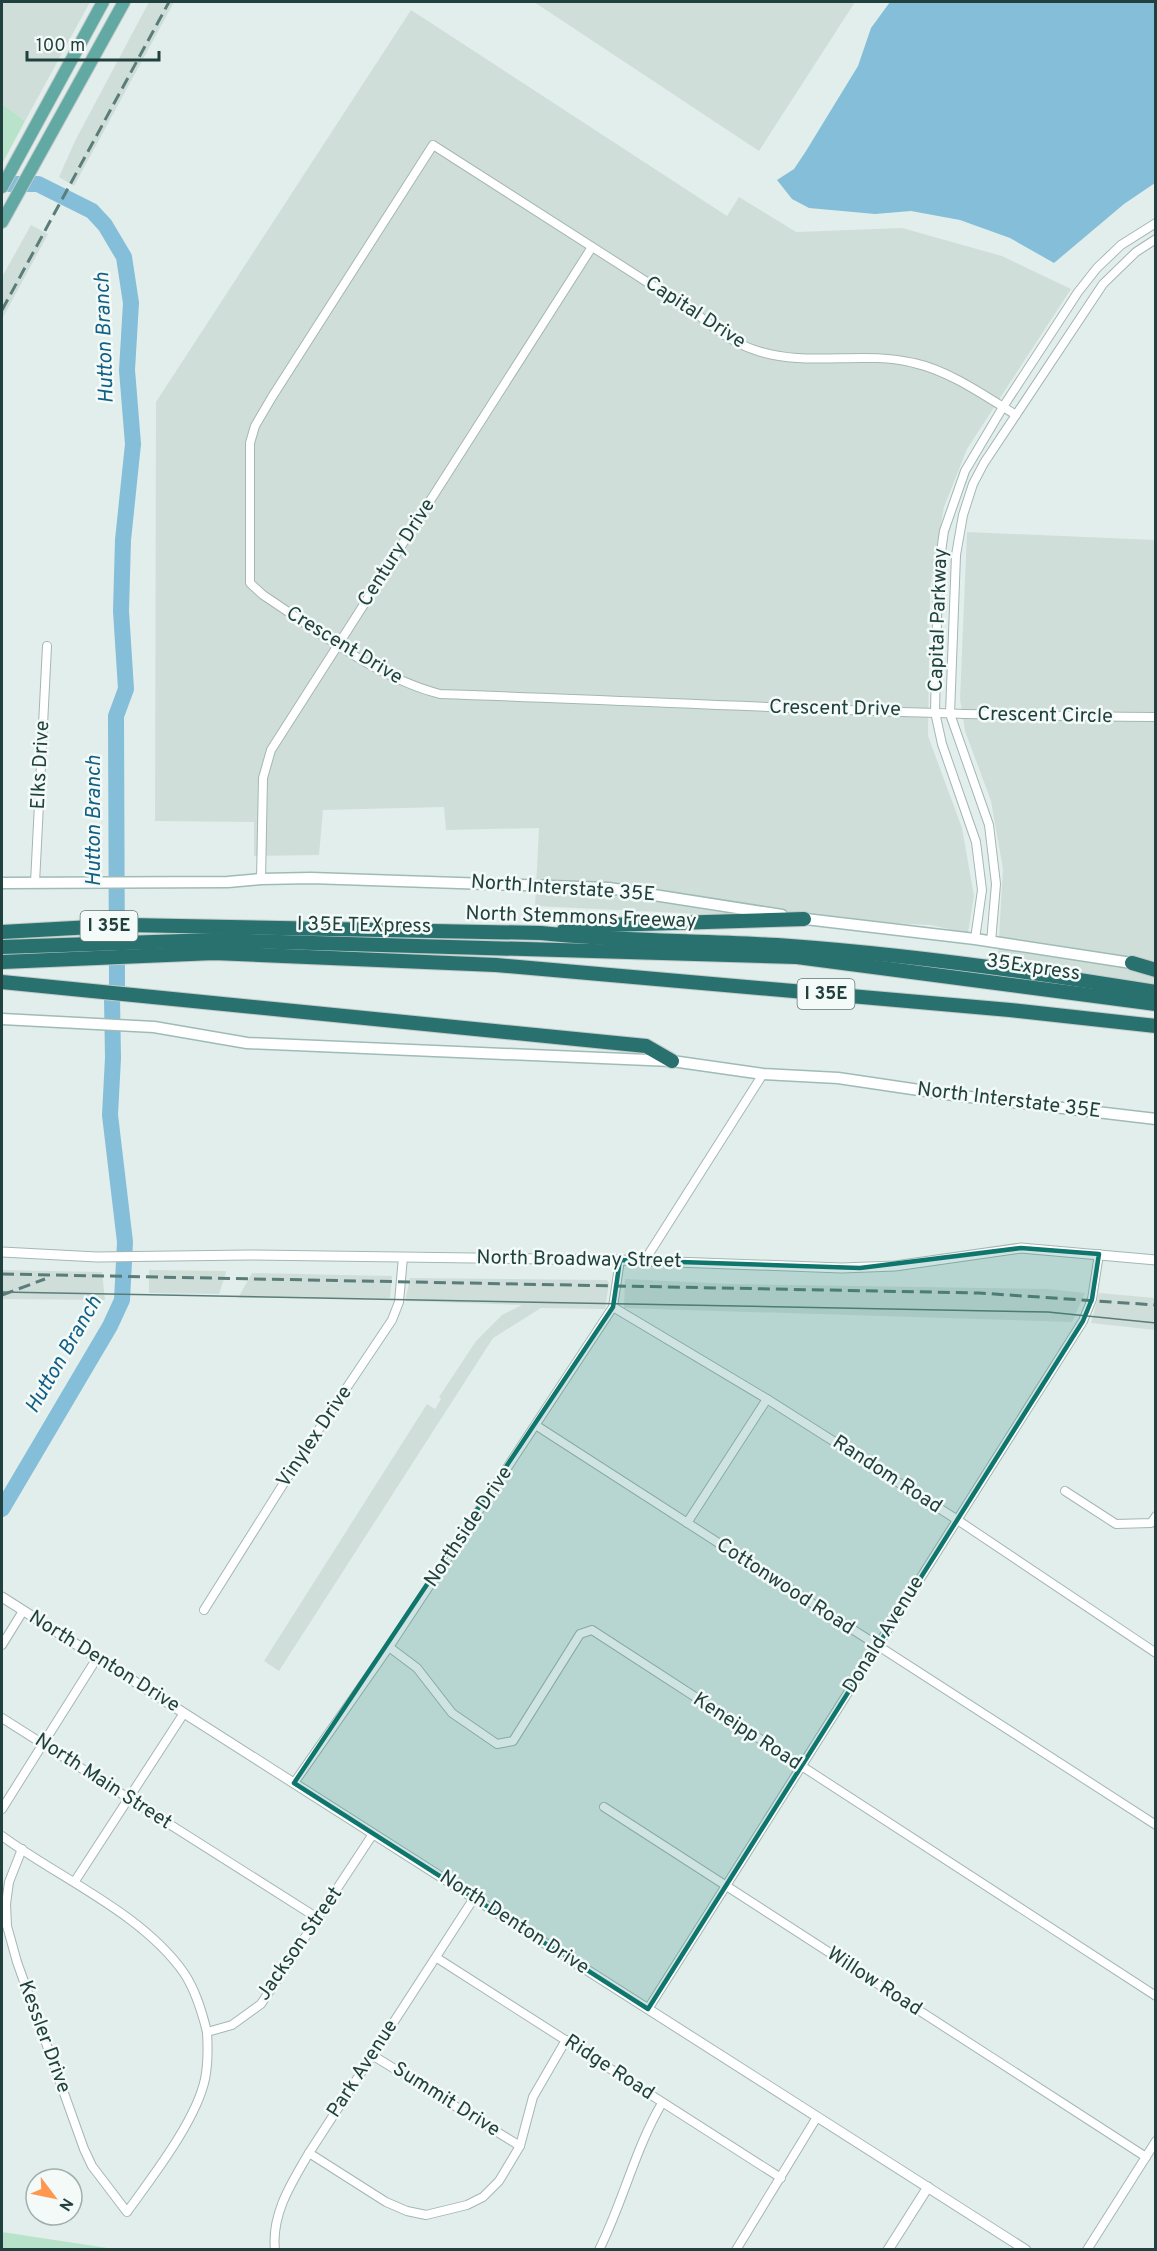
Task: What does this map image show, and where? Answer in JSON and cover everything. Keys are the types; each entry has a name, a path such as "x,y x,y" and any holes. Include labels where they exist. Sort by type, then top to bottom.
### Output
{"highway":[{"path":"541,933 607,925 804,919"},
{"name":"North Stemmons Freeway","path":"2,932 128,925 215,940 1010,1010 1155,1026"},
{"name":"North Stemmons Freeway","path":"2,962 215,940 541,933 586,938 790,946 906,957 1020,969 1155,992"},
{"name":"I 35E TEXpress","path":"2,946 215,940 797,957 905,971"},
{"path":"1132,963 1155,968"},
{"name":"35Express","path":"905,971 1155,1004"},
{"path":"2,982 646,1046 672,1061"}],"main road":[{"path":"2,187 104,2 122,6 46,139 2,222"},
{"name":"North Interstate 35E","path":"2,883 228,882 261,879 437,881 609,888 804,919 975,939 1132,963"},
{"name":"North Interstate 35E","path":"2,1019 154,1027 247,1043 672,1061 763,1074 838,1078 953,1095 1155,1119"}],"street":[{"name":"Capital Drive","path":"434,145 725,336 754,350 779,355 830,359 876,356 914,363 937,370 1016,415"},
{"name":"Crescent Drive","path":"434,145 272,398 251,435 250,583 263,595 406,684 440,694 616,703 935,712"},
{"name":"Capital Parkway","path":"975,939 982,890 976,842 942,744 935,712 938,573 944,531 965,471 1003,407 1097,268 1122,245 1155,223"},
{"name":"Capital Parkway","path":"991,942 996,884 989,825 950,714 956,555 963,516 973,484 1103,284 1136,252 1155,238"},
{"name":"Century Drive","path":"261,879 263,778 266,762 592,247"},
{"name":"Elks Drive","path":"35,883 47,646"},
{"name":"Crescent Circle","path":"935,712 1155,717"},
{"path":"645,1260 763,1074"},
{"name":"North Broadway Street","path":"2,1252 155,1258 249,1255 645,1260 860,1268 895,1266 1021,1248 1155,1260"},
{"name":"Donald Avenue","path":"648,2009 1083,1321 1092,1299 1099,1254"},
{"name":"Vinylex Drive","path":"204,1610 299,1459 392,1320 399,1302 403,1257"},
{"name":"Northside Drive","path":"294,1783 390,1647 613,1307 620,1260"},
{"name":"Random Road","path":"613,1307 767,1399 956,1519 1155,1653"},
{"path":"687,1523 767,1399"},
{"name":"Cottonwood Road","path":"537,1426 1155,1825"},
{"path":"1065,1491 1116,1524 1151,1523 1155,1516"},
{"name":"North Denton Drive","path":"2,1597 1026,2250"},
{"path":"2,1646 23,1611"},
{"name":"Keneipp Road","path":"390,1647 417,1668 452,1713 497,1744 513,1741 580,1634 592,1630 1155,1996"},
{"path":"2,1809 98,1658"},
{"path":"75,1881 184,1713"},
{"name":"North Main Street","path":"2,1718 319,1918"},
{"name":"Willow Road","path":"604,1807 1146,2157"},
{"name":"Jackson Street","path":"207,2032 232,2025 261,2004 373,1834"},
{"path":"2,1836 75,1881 150,1937 184,1974 198,2000 207,2032"},
{"name":"Kessler Drive","path":"22,1849 9,1882 6,1904 8,1926 17,1962 84,2150 92,2166 127,2212 162,2160 197,2100 205,2080 207,2032"},
{"name":"Park Avenue","path":"275,2250 277,2220 286,2193 309,2153 474,1898"},
{"name":"Ridge Road","path":"437,1958 781,2178"},
{"path":"309,2153 386,2202 426,2215 467,2205 483,2198 499,2181 520,2146 533,2097 566,2040"},
{"name":"Summit Drive","path":"372,2055 520,2146"},
{"path":"599,2250 649,2126 662,2103"},
{"path":"736,2250 817,2117"},
{"path":"1087,2250 1155,2142"},
{"path":"888,2250 928,2187"}],"highlighted area":[{"path":"1021,1248 1099,1254 1092,1299 1083,1321 648,2009 294,1783 613,1307 620,1260 860,1268"}],"shaded area":[{"path":"2,2 90,2 25,121 2,104"},
{"path":"149,2 174,2 74,186 59,177 75,141"},
{"path":"534,2 855,2 759,151"},
{"path":"411,10 727,216 739,197 796,232 902,228 1002,256 1071,289 967,449 944,507 930,589 928,736 962,828 974,896 968,933 930,925 535,906 539,828 446,830 444,807 323,810 319,855 254,856 254,822 155,821 156,402"},
{"path":"31,225 48,234 2,319 2,277"},
{"path":"967,532 1155,540 1155,994 997,971 1003,869 991,801 965,731 960,699"},
{"path":"2,1270 102,1272 105,1300 2,1299"},
{"path":"149,1270 226,1271 226,1273 219,1294 149,1293"},
{"path":"252,1273 392,1276 390,1298 238,1298"},
{"path":"410,1278 607,1280 609,1283 605,1309 541,1308 493,1338 279,1671 264,1661 427,1404 435,1409 441,1399 439,1397 476,1341 502,1315 522,1305 405,1301"},
{"path":"625,1279 732,1284 1048,1289 1085,1293 1072,1322 624,1308"},
{"path":"1099,1293 1155,1298 1155,1330 1091,1323"}],"green space":[{"path":"2,104 25,121 2,164"},
{"path":"2,2232 114,2249 2,2249"}],"water":[{"path":"890,2 1155,2 1155,183 1124,204 1054,263 1010,238 960,220 911,211 875,214 809,208 792,199 777,180 794,169 806,151 858,66 871,28"}],"waterway":[{"name":"Hutton Branch","path":"2,178 9,184 38,184 92,211 105,225 124,257 131,303 127,370 133,444 123,540 121,611 126,689 116,716 117,987 112,998 113,1058 110,1115 125,1242 122,1300 110,1326 2,1509"}],"tram line":[{"path":"2,1292 1048,1312 1156,1323"}],"railway":[{"path":"2,310 169,2"},
{"path":"2,1274 979,1293 1156,1305"},
{"path":"2,1295 45,1279"}]}
